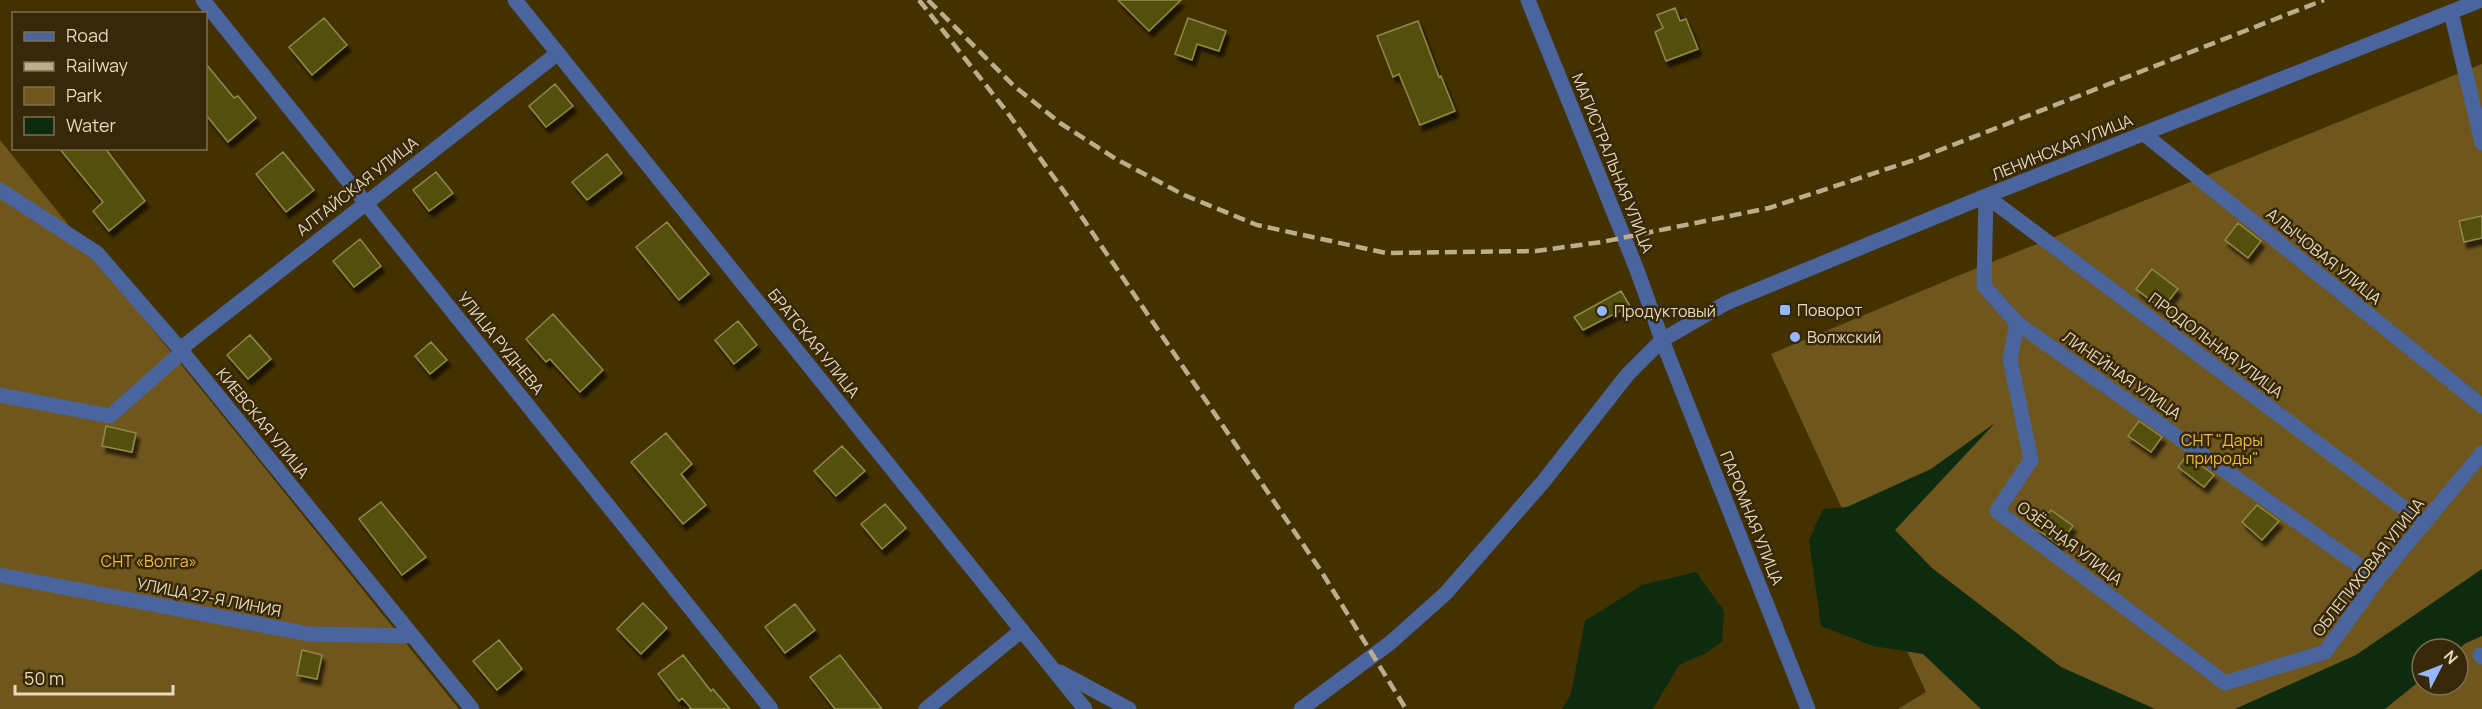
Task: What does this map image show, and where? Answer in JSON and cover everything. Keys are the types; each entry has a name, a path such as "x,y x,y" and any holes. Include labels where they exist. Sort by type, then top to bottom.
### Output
{"street":[{"name":"УЛИЦА РУДНЕВА","path":"202,0 771,709"},
{"name":"БРАТСКАЯ УЛИЦА","path":"515,0 1085,709"},
{"name":"ЛЕНИНСКАЯ УЛИЦА","path":"1306,705 1390,643 1446,592 1543,482 1628,374 1662,340 1725,303 1986,196 2481,0"},
{"name":"МАГИСТРАЛЬНАЯ УЛИЦА","path":"1531,1 1637,270 1662,340"},
{"path":"2451,12 2482,143"},
{"name":"АЛТАЙСКАЯ УЛИЦА","path":"0,395 110,416 181,351 366,202 558,53"},
{"name":"АЛЫЧОВАЯ УЛИЦА","path":"2144,134 2482,406"},
{"name":"КИЕВСКАЯ УЛИЦА","path":"0,190 97,253 181,351 472,709"},
{"name":"ЛИНЕЙНАЯ УЛИЦА","path":"1986,196 1984,286 2017,322 2378,579"},
{"name":"ПРОДОЛЬНАЯ УЛИЦА","path":"1986,196 2424,523"},
{"name":"ОЗЁРНАЯ УЛИЦА","path":"2017,322 2010,359 2031,460 1997,511 2225,683"},
{"name":"ПАРОМНАЯ УЛИЦА","path":"1662,340 1808,709"},
{"name":"ОБЛЕПИХОВАЯ УЛИЦА","path":"2225,683 2325,652 2378,579 2482,453"},
{"name":"УЛИЦА 27-Я ЛИНИЯ","path":"0,575 309,634 413,636"},
{"path":"926,709 1022,630"},
{"path":"1055,669 1129,709"}],"green space":[{"name":"СНТ \"Дары природы\"","path":"2482,64 2482,709 1898,709 1926,692 1771,354 1955,277"},
{"name":"СНТ «Волга»","path":"0,140 459,709 0,709"}],"water":[{"path":"1995,423 1895,530 1932,568 2061,667 2155,709 1981,709 1923,654 1873,646 1821,626 1809,540 1823,509 1847,507 1931,469"},
{"path":"2482,569 2482,636 2470,641 2470,637 2410,637 2410,689 2385,709 2235,709 2356,655"},
{"path":"1696,572 1724,611 1722,642 1706,653 1679,665 1653,709 1562,709 1571,694 1585,621 1642,585"}],"building":[{"path":"1118,0 1181,0 1149,31"},
{"path":"1675,8 1680,21 1686,19 1698,49 1666,61 1655,32 1663,28 1657,15"},
{"path":"324,18 347,45 312,75 289,47"},
{"path":"1188,18 1226,31 1219,51 1197,44 1192,60 1175,54"},
{"path":"1418,21 1439,77 1441,76 1455,111 1420,125 1399,74 1393,77 1377,36"},
{"path":"207,65 234,98 238,96 256,118 228,142 207,116"},
{"path":"555,84 573,106 546,127 529,106"},
{"path":"61,150 107,150 145,201 109,231 93,211 103,202"},
{"path":"283,152 314,190 286,212 256,174"},
{"path":"607,154 622,173 587,200 572,182"},
{"path":"436,172 453,193 429,211 413,190"},
{"path":"2482,216 2482,238 2464,242 2459,221"},
{"path":"667,222 709,274 679,300 636,247"},
{"path":"2238,223 2261,241 2248,258 2225,240"},
{"path":"360,239 381,266 354,287 333,261"},
{"path":"2152,269 2178,289 2162,309 2136,289"},
{"name":"Продуктовый","path":"1621,291 1630,306 1583,330 1574,317"},
{"path":"553,314 603,370 580,392 550,359 546,362 526,339"},
{"path":"738,321 757,345 734,364 715,340"},
{"path":"250,335 271,359 248,379 227,355"},
{"path":"431,342 447,360 430,374 415,356"},
{"path":"2139,421 2162,437 2151,452 2128,436"},
{"path":"106,426 136,433 132,452 102,446"},
{"path":"666,433 692,464 681,474 706,505 683,524 631,462"},
{"path":"842,446 865,471 836,496 814,471"},
{"path":"2187,455 2214,475 2204,487 2178,467"},
{"path":"381,502 426,557 402,575 359,519"},
{"path":"885,504 906,528 882,549 861,524"},
{"path":"2257,505 2279,521 2262,540 2242,522"},
{"path":"2051,510 2073,526 2059,545 2037,529"},
{"path":"643,603 667,628 641,654 617,629"},
{"path":"795,604 815,630 785,653 765,627"},
{"path":"499,640 522,669 497,690 473,661"},
{"path":"302,650 322,655 317,679 297,675"},
{"path":"683,655 711,691 713,689 730,709 689,709 691,708 682,698 679,701 658,674"},
{"path":"840,655 882,709 835,709 810,677"}],"railway":[{"path":"919,0 1007,112 1073,204 1321,571 1406,709"},
{"path":"928,0 1013,85 1060,123 1116,159 1184,195 1257,225 1386,253 1536,251 1602,242 1769,208 1917,159 2324,0"}],"place":[{"name":"Поворот","path":"1785,310"},
{"name":"Продуктовый","path":"1602,311"},
{"name":"Волжский","path":"1795,337"}]}
